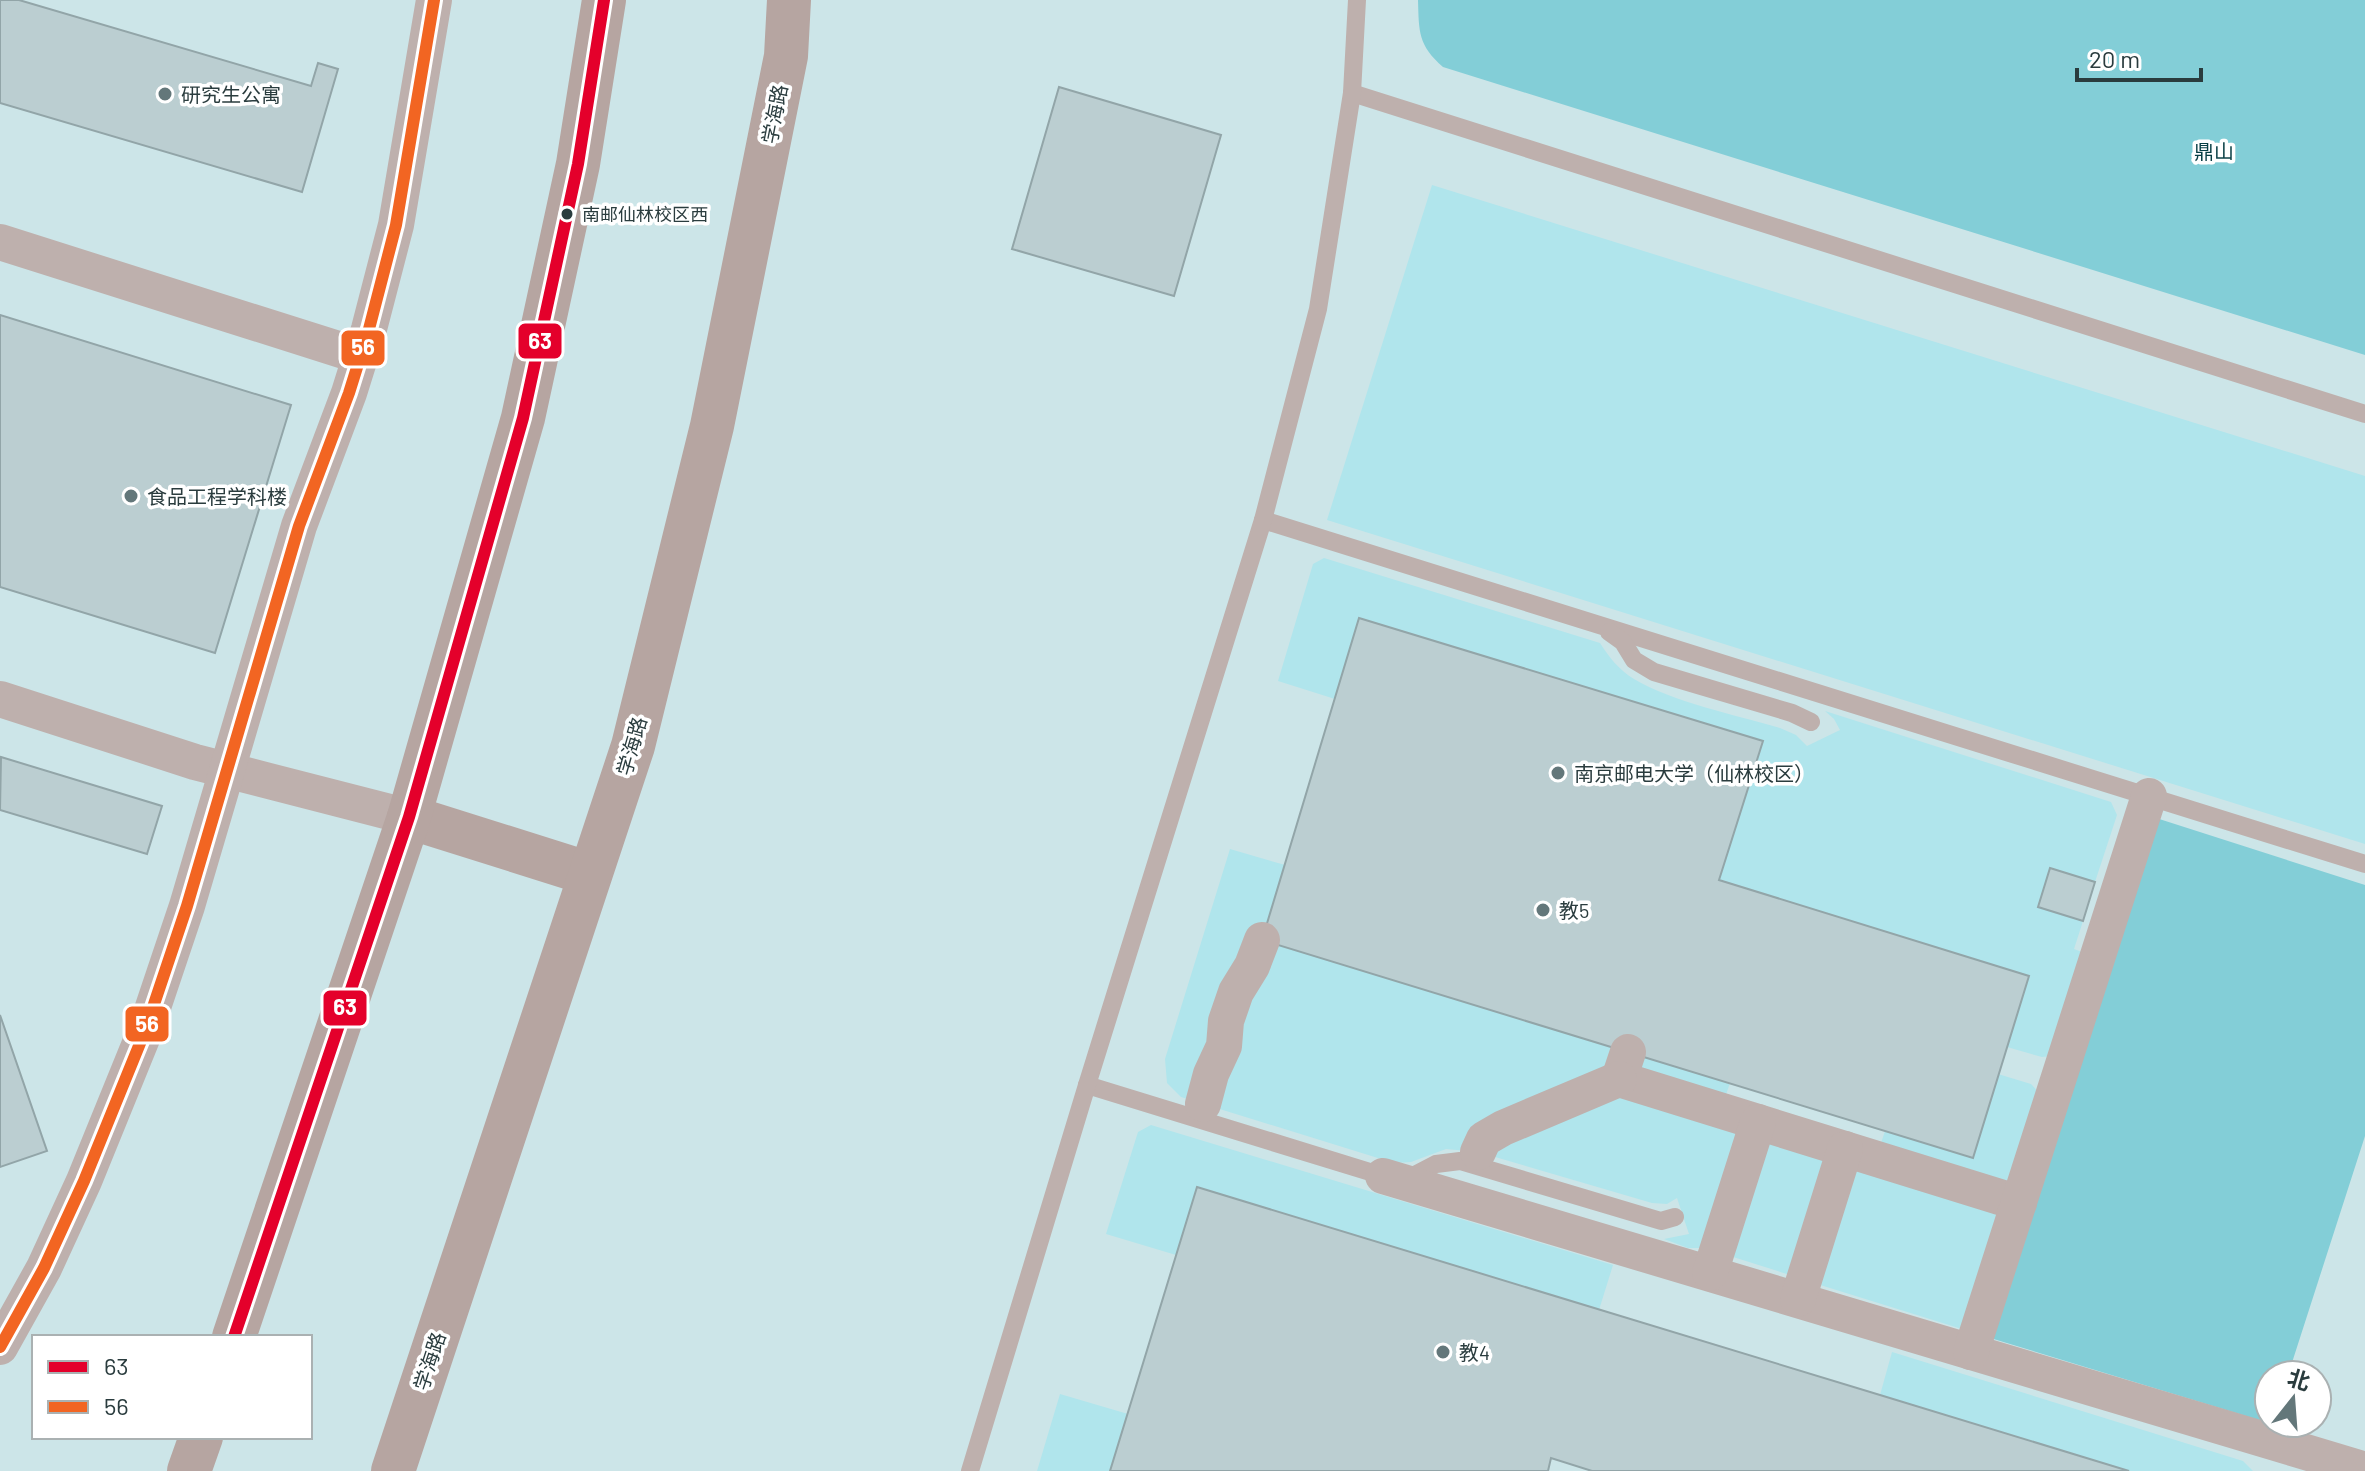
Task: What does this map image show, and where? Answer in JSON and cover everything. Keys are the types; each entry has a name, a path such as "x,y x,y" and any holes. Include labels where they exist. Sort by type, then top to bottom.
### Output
{"main road":[{"path":"235,1335 409,817 523,418 578,164 604,0"},
{"name":"学海路","path":"393,1471 633,746 712,426 786,56 789,0"},
{"path":"409,817 590,874"},
{"path":"189,1471 200,1439"}],"street":[{"path":"0,1347 44,1268 84,1181 145,1031 187,906 299,526 349,393 396,225 430,1"},
{"path":"0,242 360,356"},
{"path":"0,699 226,771 409,817"},
{"path":"1971,1352 2149,796"},
{"path":"1203,1104 1211,1074 1224,1046 1226,1021 1236,992 1252,966 1262,940"},
{"path":"1478,1152 1484,1139 1624,1065 1758,1122 2019,1203"},
{"path":"1710,1273 1758,1122"},
{"path":"1798,1299 1845,1149"},
{"path":"1383,1176 1971,1352 2361,1463"}],"lane":[{"path":"970,1471 1263,520 1318,309 1352,93 1357,0"},
{"path":"1352,93 2365,414"},
{"path":"1263,520 2365,864"},
{"path":"1597,624 1623,642 1634,660 1654,672 1792,713 1811,722"},
{"path":"1087,1085 1383,1176 1411,1177 1436,1164 1460,1161 1661,1221 1675,1217"}],"shaded area":[{"path":"1432,185 2365,476 2365,844 1327,520"},
{"path":"1324,558 1600,643 1624,672 1650,687 1705,707 1780,728 1796,735 1807,746 1840,730 1825,711 2111,802 2117,815 2095,882 2050,868 2038,907 2083,921 2074,949 2087,954 2051,1056 2042,1057 2007,1047 2028,976 1719,880 1762,741 1360,618 1335,699 1278,681 1313,564"},
{"path":"1230,849 1285,865 1617,1048 1605,1084 1737,1125 1742,1138 1700,1248 1688,1248 1664,1239 1689,1234 1677,1198 1667,1204 1652,1203 1478,1152 1446,1149 1411,1162 1394,1163 1181,1097 1167,1083 1165,1059"},
{"path":"1644,1056 1730,1083 1722,1106 1636,1079"},
{"path":"1998,1074 2031,1084 2040,1094 2007,1190 1881,1143 1885,1131"},
{"path":"1151,1125 1613,1265 1599,1310 1198,1187 1176,1255 1106,1234 1138,1132"},
{"path":"1767,1134 1831,1154 1793,1276 1730,1256"},
{"path":"1854,1162 2000,1206 1962,1329 1817,1284"},
{"path":"1892,1352 2243,1461 2253,1471 2129,1471 1880,1395"},
{"path":"1060,1394 1128,1414 1110,1471 1037,1471"}],"green space":[{"name":"鼎山","path":"1418,0 2365,0 2365,355 1443,67 1424,45"},
{"path":"2153,817 2365,885 2365,1136 2293,1359 2253,1359 2253,1418 1987,1337"}],"building":[{"name":"研究生公寓","path":"0,0 19,0 311,86 318,63 338,69 302,192 0,103"},
{"path":"1059,87 1221,135 1174,296 1012,249"},
{"name":"食品工程学科楼","path":"0,315 291,405 215,653 0,587"},
{"name":"教5","path":"1359,618 1763,741 1719,880 2029,976 1973,1158 1262,940"},
{"path":"1,757 162,806 147,854 0,810"},
{"path":"2050,868 2095,882 2083,921 2038,907"},
{"path":"0,1015 47,1151 0,1167"},
{"name":"教4","path":"1197,1187 2129,1471 1592,1471 1551,1458 1548,1471 1110,1471"}],"transit line":[{"name":"56","path":"0,1347 44,1268 84,1181 145,1031 187,906 299,526 349,393 369,329 396,225 434,0"},
{"name":"63","path":"235,1335 409,817 523,418 578,164 604,0"}],"place":[{"name":"研究生公寓","path":"165,94"},
{"name":"南邮仙林校区西","path":"567,214"},
{"name":"食品工程学科楼","path":"131,496"},
{"name":"南京邮电大学（仙林校区）","path":"1558,773"},
{"name":"教5","path":"1543,910"},
{"name":"教4","path":"1443,1352"}]}
